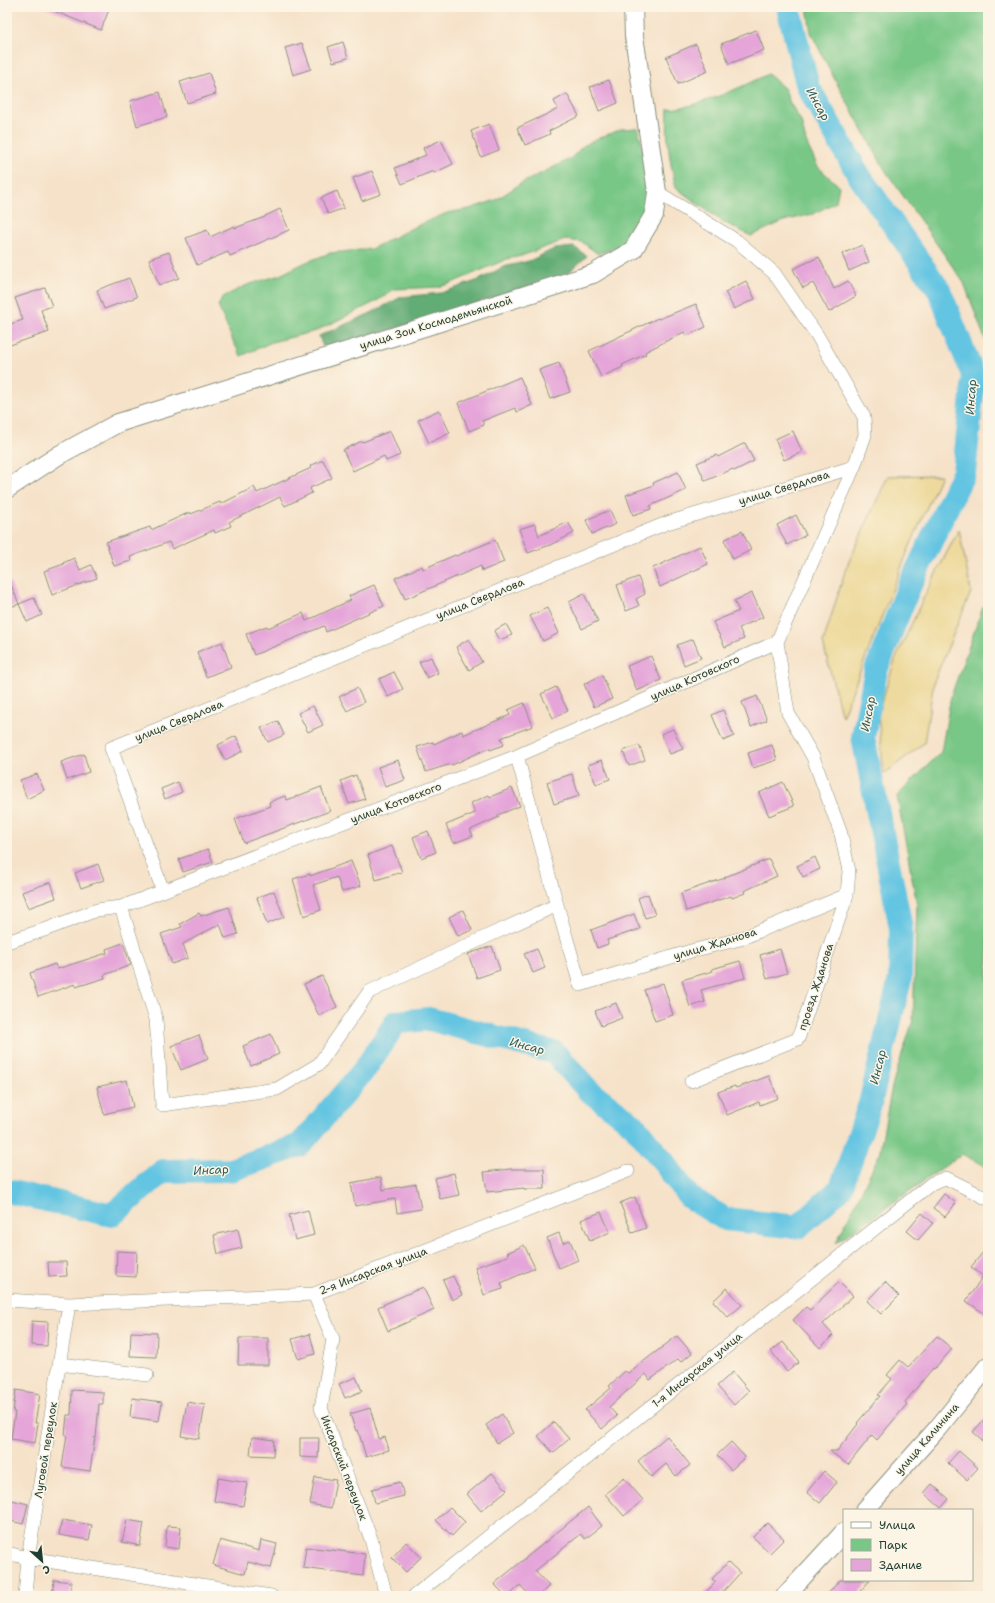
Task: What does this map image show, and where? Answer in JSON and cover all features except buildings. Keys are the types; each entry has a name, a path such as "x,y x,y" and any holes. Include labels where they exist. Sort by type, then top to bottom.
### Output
{"street":[{"name":"улица Зои Космодемьянской","path":"7,489 59,455 118,423 594,274 632,250 654,215 657,192 634,36 633,7"},
{"path":"657,192 737,241 774,273 817,335 864,417 865,435 854,467 776,642"},
{"name":"улица Свердлова","path":"164,891 111,748 667,523 854,467"},
{"name":"улица Котовского","path":"7,942 48,929 97,910 121,907 517,756 776,642"},
{"name":"проезд Жданова","path":"691,1081 798,1039 847,895 849,871 841,834 813,757 788,713 776,642"},
{"path":"121,907 156,1019 162,1106 277,1089 319,1064 369,992 490,935 556,906 517,756"},
{"name":"улица Жданова","path":"556,906 580,985 691,951 740,939 847,895"},
{"name":"2-я Инсарская улица","path":"7,1300 69,1304 314,1294 628,1171"},
{"name":"1-я Инсарская улица","path":"414,1596 932,1183 946,1178 988,1199"},
{"name":"Инсарский переулок","path":"314,1294 333,1339 321,1408 371,1539 386,1596"},
{"name":"Луговой переулок","path":"25,1596 28,1558 69,1304"},
{"path":"60,1364 146,1375"},
{"name":"улица Калинина","path":"866,1509 937,1429 988,1366"},
{"path":"785,1596 843,1533"},
{"path":"7,1553 28,1558 271,1596"}],"green space":[{"path":"807,7 988,7 988,347 964,283 885,170 836,82 811,33"},
{"path":"768,74 785,89 790,103 801,121 806,142 818,167 839,186 836,202 813,214 784,221 751,236 723,222 676,188 667,130 668,109 693,105 706,101 732,91"},
{"path":"638,128 645,157 648,189 641,223 623,245 598,254 582,242 565,240 521,256 507,259 439,287 394,289 377,301 316,331 272,342 241,356 218,306 223,297 247,285 280,275 304,263 330,253 371,249 414,227 447,213 469,209 496,200 520,184 570,159 583,146 622,129"},
{"path":"574,247 587,256 568,273 414,324 323,347 319,336 371,313 401,297 441,293 479,280 503,267 529,261 554,249"},
{"path":"983,607 988,607 988,1168 962,1154 836,1243 879,1155 892,1086 913,1020 917,905 897,796 941,752 951,696"}],"sand":[{"path":"941,475 907,553 842,717 823,643 846,568 888,476"},
{"path":"959,529 971,592 934,681 924,743 884,774 878,714 895,660 923,599"}],"waterway":[{"name":"Инсар","path":"7,1191 112,1215 163,1171 231,1170 300,1145 365,1069 396,1022 429,1019 555,1053 588,1090 633,1124 663,1161 689,1197 725,1219 798,1227 841,1188 870,1104 900,979 901,928 863,737 876,670 909,587 964,472 974,377 939,290 860,177 808,87 788,7"}]}
